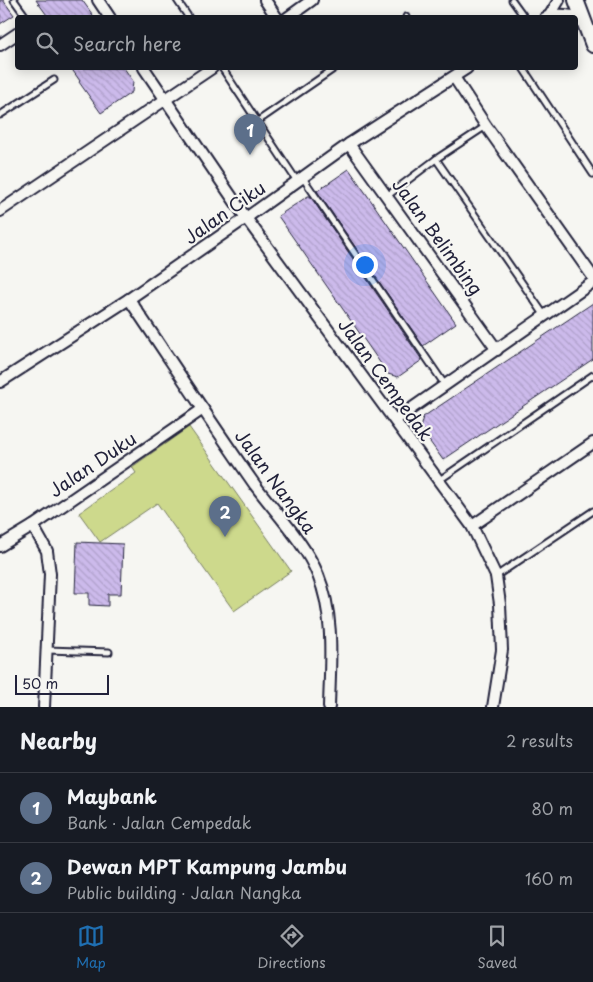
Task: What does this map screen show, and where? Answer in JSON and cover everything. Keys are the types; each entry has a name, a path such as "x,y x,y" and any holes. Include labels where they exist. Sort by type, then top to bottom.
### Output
{"main road":[{"path":"576,0 593,44"}],"street":[{"path":"108,15 100,3 112,0"},
{"path":"265,0 275,15"},
{"path":"291,15 312,0"},
{"path":"549,15 559,0"},
{"path":"578,17 582,18"},
{"path":"0,45 15,35"},
{"name":"Jalan Cempedak","path":"145,70 246,218 472,526 496,576 502,628 502,650 493,707"},
{"path":"0,212 209,70"},
{"name":"Jalan Ciku","path":"0,382 129,299 349,144 464,70"},
{"path":"454,77 486,126 593,277"},
{"name":"Jalan Belimbing","path":"349,144 497,350"},
{"path":"395,420 593,282"},
{"name":"Jalan Nangka","path":"129,299 255,484 304,550 318,575 326,603 330,632 329,707"},
{"name":"Jalan Duku","path":"0,546 33,526 203,409"},
{"path":"472,526 593,444"},
{"path":"33,526 47,551 50,574 44,707"}],"lane":[{"path":"14,0 25,15"},
{"path":"177,0 187,15"},
{"path":"512,0 523,15"},
{"path":"223,70 446,385"},
{"path":"258,121 332,70"},
{"path":"524,70 593,174"},
{"path":"0,116 54,80"},
{"path":"387,196 436,159 486,126"},
{"path":"436,159 545,316"},
{"path":"438,481 593,375"},
{"path":"496,576 593,511"},
{"path":"46,650 109,652"}],"green space":[{"path":"189,427 291,571 234,611 157,503 100,542 79,513 136,473 132,467"}],"building":[{"path":"0,0 3,0 14,15 0,24"},
{"path":"36,0 82,0 93,15 47,15"},
{"path":"72,70 125,70 133,81 132,92 101,113"},
{"path":"349,169 456,323 423,346 317,191"},
{"path":"310,196 422,360 398,377 388,374 278,216"},
{"path":"593,303 593,359 443,460 420,428 423,417"},
{"path":"77,542 123,544 121,594 108,594 108,606 89,605 89,593 75,593"}],"place":[{"name":"Maybank","path":"250,155"},
{"name":"Dewan MPT Kampung Jambu","path":"225,537"}]}
